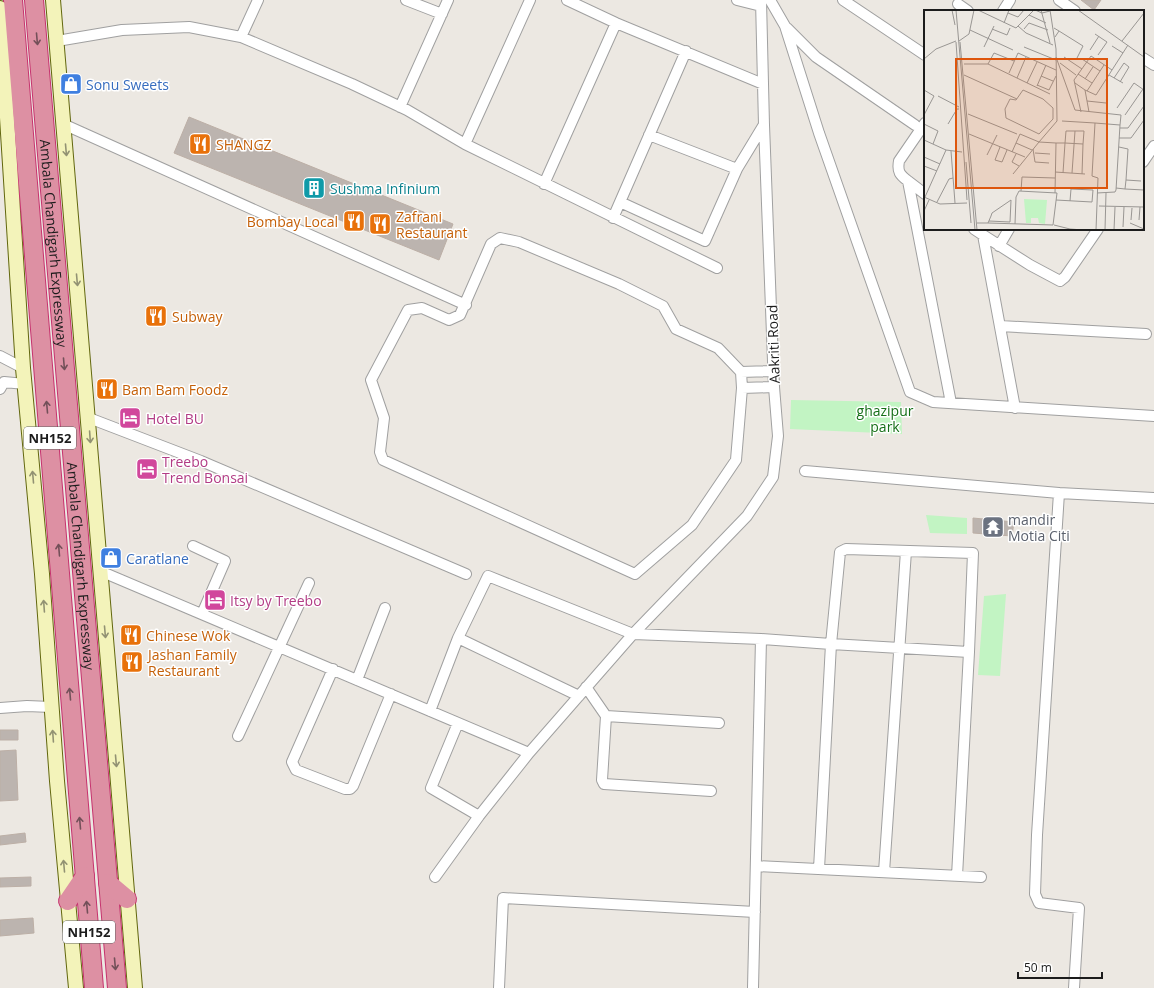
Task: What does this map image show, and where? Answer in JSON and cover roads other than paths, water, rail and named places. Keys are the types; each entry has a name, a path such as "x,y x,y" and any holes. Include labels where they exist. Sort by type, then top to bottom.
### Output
{"highway":[{"name":"Ambala Chandigarh Expressway","path":"13,0 94,988"},
{"name":"Ambala Chandigarh Expressway","path":"34,0 117,988"},
{"path":"68,901 85,876"},
{"path":"108,883 127,899"}],"street":[{"path":"53,0 58,41 63,124 89,418 100,571 135,988"},
{"path":"241,37 258,0"},
{"path":"406,0 442,14"},
{"path":"400,107 448,0"},
{"path":"465,144 530,0"},
{"path":"567,0 616,23 763,84"},
{"path":"737,0 761,3"},
{"path":"770,0 785,26 822,141 910,392 933,402 1154,416"},
{"path":"843,0 924,54"},
{"path":"1004,10 1010,0"},
{"path":"1059,0 1074,10"},
{"name":"Aakriti Road","path":"435,877 479,816 529,753 633,634 747,516 773,477 778,436 774,386 761,3"},
{"path":"958,4 967,10"},
{"path":"0,8 24,384 42,574 51,707 76,988"},
{"path":"544,184 616,23"},
{"path":"58,41 122,30 189,26 241,37 352,84 400,107 465,144 717,268"},
{"path":"785,26 816,57 920,124 899,161 897,169 900,174 924,193"},
{"path":"613,218 686,51"},
{"path":"1144,59 1154,65"},
{"path":"63,124 466,305"},
{"path":"620,202 705,242 737,169 764,125"},
{"path":"649,135 737,169"},
{"path":"1144,161 1154,146"},
{"path":"908,181 951,403"},
{"path":"976,230 1042,272 1060,281 1065,277 1097,230"},
{"path":"999,246 1008,230"},
{"path":"983,235 1015,408"},
{"path":"500,238 511,239 619,284 663,306 676,329 718,348 741,372 742,388 736,460 692,525 635,574 383,460 380,452 384,418 371,380 408,310 422,308 449,320 460,315 466,305 491,244 500,238"},
{"path":"1000,326 1146,334"},
{"path":"0,356 23,368"},
{"path":"741,372 774,371"},
{"path":"0,389 4,382 24,384"},
{"path":"742,388 774,386"},
{"path":"89,418 201,460 466,574"},
{"path":"805,471 1059,493 1154,498"},
{"path":"1059,493 1037,835 1035,894 1039,903 1079,908 1074,988"},
{"path":"193,546 224,561 202,614"},
{"path":"819,869 831,644 840,552 846,549 973,553 957,876"},
{"path":"884,872 906,551"},
{"path":"100,571 529,753"},
{"path":"430,711 458,638 488,576 633,634 761,639 900,649 969,652"},
{"path":"238,736 309,583"},
{"path":"356,680 385,608"},
{"path":"458,638 579,696"},
{"path":"753,988 761,639"},
{"path":"333,669 292,762 296,770 345,789 350,789 353,786 391,694"},
{"path":"586,687 606,716 602,780 604,784 608,786 711,792"},
{"path":"0,708 27,706 51,707"},
{"path":"606,716 719,723"},
{"path":"458,723 431,788 479,816"},
{"path":"756,866 982,877"},
{"path":"499,988 504,898 755,912"}],"place":[{"name":"Sonu Sweets","path":"71,84"},
{"name":"SHANGZ","path":"200,144"},
{"name":"Sushma Infinium","path":"314,188"},
{"name":"Bombay Local","path":"354,221"},
{"name":"Zafrani Restaurant","path":"380,224"},
{"name":"Subway","path":"156,316"},
{"name":"Bam Bam Foodz","path":"107,389"},
{"name":"Hotel BU","path":"130,418"},
{"name":"Treebo Trend Bonsai","path":"147,469"},
{"name":"mandir Motia Citi","path":"993,527"},
{"name":"Caratlane","path":"111,558"},
{"name":"Itsy by Treebo","path":"215,600"},
{"name":"Chinese Wok","path":"131,635"},
{"name":"Jashan Family Restaurant","path":"132,662"}],"park label":[{"name":"ghazipur park","path":"885,418"}]}
